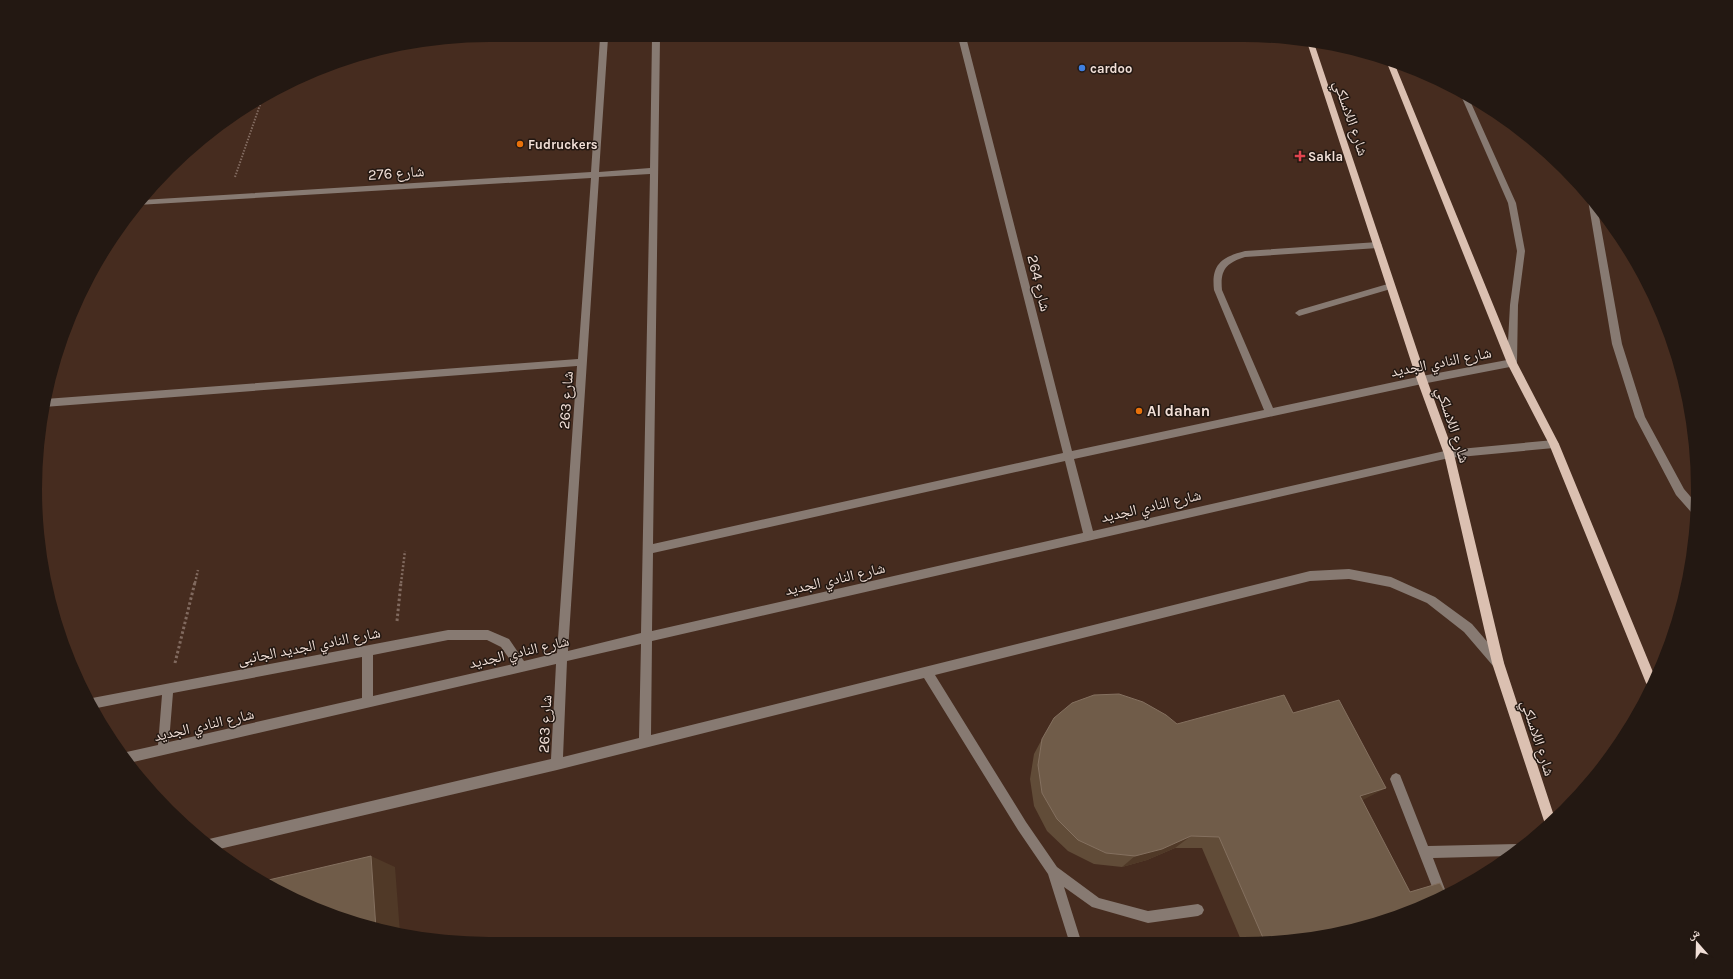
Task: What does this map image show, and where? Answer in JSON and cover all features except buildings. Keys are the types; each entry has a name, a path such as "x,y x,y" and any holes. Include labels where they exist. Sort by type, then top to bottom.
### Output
{"main road":[{"name":"شارع اللاسلكي","path":"1312,48 1422,380 1449,454 1498,663 1548,818"},
{"path":"1393,68 1512,363 1554,444 1650,677"}],"street":[{"name":"شارع 263","path":"557,764 562,658 604,42"},
{"path":"645,742 656,42"},
{"name":"شارع 264","path":"963,42 1089,536"},
{"path":"1466,102 1512,203 1520,251 1514,305 1512,363"},
{"name":"شارع 276","path":"146,203 654,171"},
{"path":"1594,211 1617,344 1640,417 1680,492 1691,503"},
{"path":"1270,413 1218,290 1216,280 1219,270 1224,263 1234,257 1245,254 1378,245"},
{"path":"1299,313 1391,286"},
{"path":"51,402 582,362"},
{"name":"شارع النادي الجديد","path":"648,550 1069,456 1422,380 1512,363"},
{"name":"شارع النادي الجديد","path":"130,757 562,658 646,637 1449,454 1554,444"},
{"path":"215,844 557,764 1272,584 1310,576 1349,574 1391,582 1431,600 1468,628 1498,663"},
{"name":"شارع النادي الجديد الجانبى","path":"96,703 448,635 488,635 505,643 522,667"},
{"path":"367,650 368,703"},
{"path":"927,672 1022,826 1053,871 1096,904 1148,917 1198,910"},
{"path":"163,749 168,689"},
{"path":"1396,779 1440,892"},
{"path":"1425,852 1509,850"},
{"path":"1053,871 1074,937"}],"path":[{"path":"228,198 260,106"},
{"path":"394,646 405,551"},
{"path":"168,689 198,570"}],"place":[{"name":"cardoo","path":"1082,68"},
{"name":"Fudruckers","path":"520,144"},
{"name":"Sakla","path":"1300,156"},
{"name":"Al dahan","path":"1139,411"}]}
